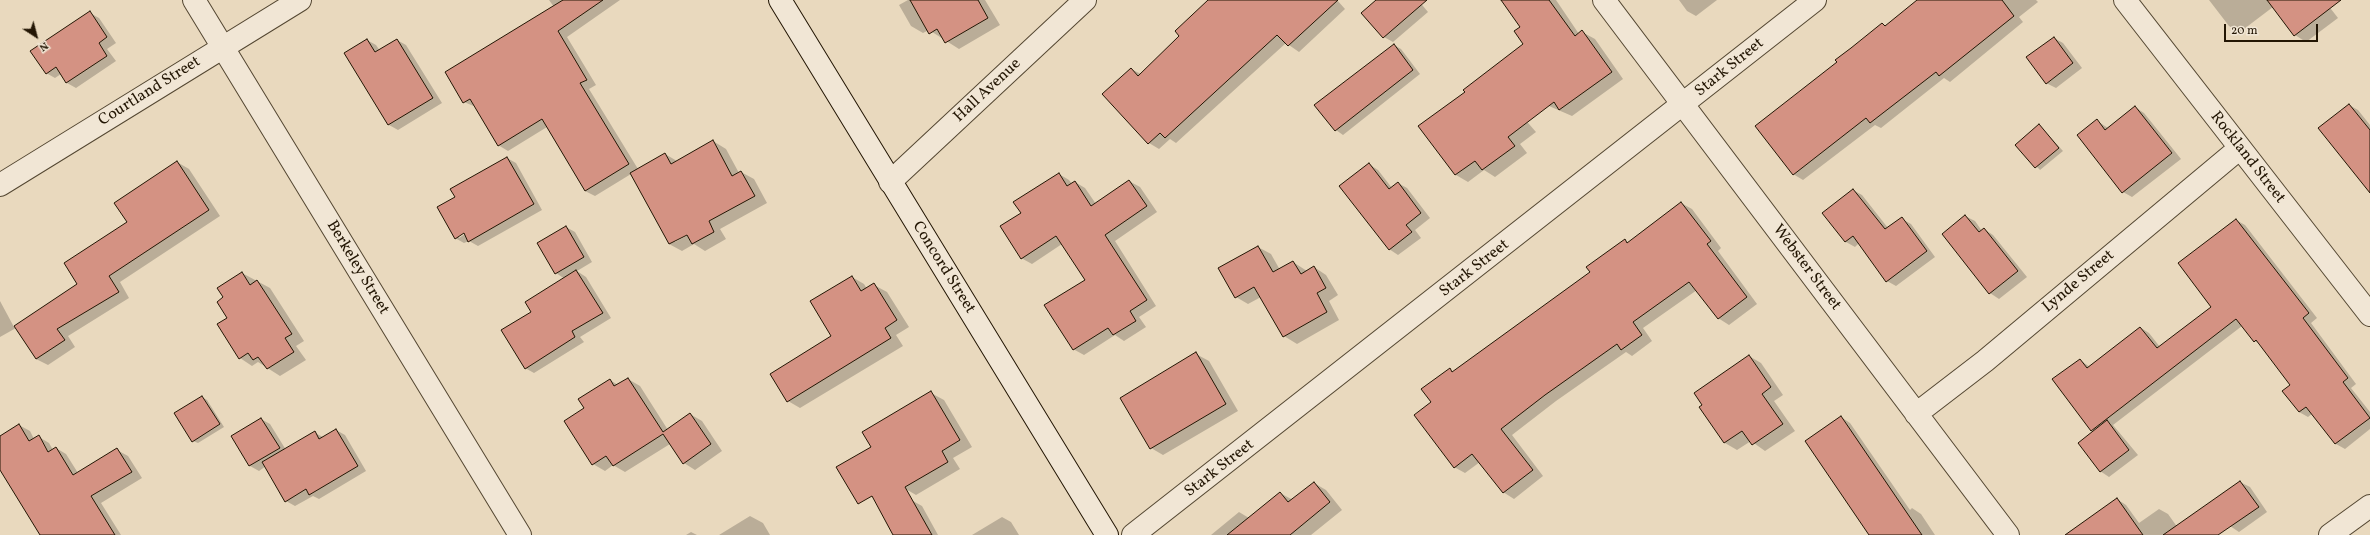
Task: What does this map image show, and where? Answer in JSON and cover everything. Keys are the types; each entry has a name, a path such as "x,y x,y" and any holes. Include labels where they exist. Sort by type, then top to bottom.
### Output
{"street":[{"name":"Berkeley Street","path":"194,0 520,535"},
{"name":"Courtland Street","path":"0,185 300,0"},
{"name":"Concord Street","path":"780,0 890,182 1108,535"},
{"name":"Hall Avenue","path":"890,182 1085,0"},
{"name":"Webster Street","path":"1604,0 2008,535"},
{"name":"Stark Street","path":"1133,535 1815,0"},
{"name":"Rockland Street","path":"2125,0 2370,315"},
{"name":"Lynde Street","path":"1916,414 1985,361 2240,148"},
{"path":"2330,535 2370,506"}],"building":[{"path":"563,0 603,0 558,31 587,80 580,83 629,164 585,191 542,119 498,146 470,99 463,103 445,72"},
{"path":"910,0 978,0 988,18 945,43 937,29 929,34"},
{"path":"1208,0 1338,0 1288,46 1277,35 1165,138 1160,133 1148,144 1102,94 1131,68 1138,76 1179,36 1175,31"},
{"path":"1376,0 1427,0 1383,38 1361,13"},
{"path":"1501,0 1549,0 1575,36 1582,30 1612,72 1559,110 1554,102 1508,137 1515,146 1482,170 1475,161 1455,175 1418,126 1465,92 1463,90 1523,44 1514,31 1520,27"},
{"path":"1917,0 2002,0 2014,16 1939,76 1936,72 1870,123 1866,118 1793,175 1755,126 1837,62 1835,60 1882,23 1885,26"},
{"path":"2267,0 2341,0 2294,36"},
{"path":"90,11 107,37 99,43 107,56 66,83 56,67 46,74 30,51"},
{"path":"2054,37 2073,63 2046,84 2026,57"},
{"path":"367,39 375,52 397,39 433,98 388,125 344,53"},
{"path":"1394,44 1413,70 1335,131 1314,105"},
{"path":"2349,104 2370,130 2370,193 2318,128"},
{"path":"2135,106 2172,153 2122,193 2077,135 2097,119 2105,130"},
{"path":"2039,124 2059,148 2035,168 2015,145"},
{"path":"713,140 732,176 741,171 755,196 709,221 714,232 692,244 687,235 669,244 630,173 665,153 671,164"},
{"path":"507,157 534,204 468,242 464,233 455,239 437,207 455,197 450,189"},
{"path":"177,161 209,210 109,276 119,292 57,329 65,340 36,359 14,326 77,284 64,263 127,222 114,203"},
{"path":"1369,163 1389,189 1398,182 1421,213 1406,225 1412,232 1389,250 1339,186"},
{"path":"1059,173 1067,186 1075,181 1091,206 1129,180 1147,206 1105,235 1147,300 1130,311 1136,321 1113,335 1108,328 1073,350 1044,305 1085,280 1056,236 1021,259 1000,226 1021,213 1013,202"},
{"path":"1853,189 1885,229 1902,217 1927,251 1886,282 1853,236 1845,242 1822,213"},
{"path":"1681,202 1711,241 1707,244 1747,297 1718,319 1689,282 1633,322 1642,335 1621,350 1617,344 1545,395 1501,429 1533,470 1503,493 1472,454 1454,468 1414,415 1431,402 1421,389 1450,368 1452,372 1590,272 1586,267 1625,239 1627,243"},
{"path":"1965,215 1979,232 1984,228 2018,271 1989,294 1942,234"},
{"path":"2236,219 2309,313 2303,318 2348,378 2343,382 2370,418 2335,444 2306,407 2299,412 2282,391 2290,385 2256,340 2254,342 2236,319 2091,431 2052,379 2080,359 2087,368 2140,327 2157,348 2211,307 2178,263"},
{"path":"566,226 584,257 555,274 537,243"},
{"path":"1258,246 1273,272 1293,261 1301,274 1314,266 1326,288 1317,293 1327,312 1283,337 1254,287 1235,298 1218,268"},
{"path":"576,270 603,313 572,331 575,337 525,369 501,330 531,312 525,302"},
{"path":"242,272 250,285 257,280 292,334 285,338 294,352 267,369 258,357 253,360 248,353 239,359 217,324 227,318 217,302 223,297 217,288"},
{"path":"852,276 861,291 874,283 897,320 885,328 891,338 787,402 770,374 831,336 810,301"},
{"path":"1196,352 1226,404 1150,449 1120,398"},
{"path":"1749,355 1771,387 1762,394 1783,424 1752,445 1742,431 1724,443 1699,407 1702,405 1694,393"},
{"path":"628,378 663,432 690,413 711,444 683,464 663,434 613,466 606,456 592,465 564,421 584,408 578,399 610,379 614,386"},
{"path":"931,391 960,440 942,451 948,462 905,487 932,535 893,535 872,496 858,504 836,467 871,447 862,432"},
{"path":"202,396 220,424 192,442 174,413"},
{"path":"1841,416 1922,535 1869,535 1805,441"},
{"path":"261,418 280,448 249,466 231,436"},
{"path":"2107,420 2129,450 2100,472 2078,443"},
{"path":"19,424 29,441 39,435 48,452 56,447 73,475 117,448 132,472 91,496 115,535 40,535 0,470 0,436"},
{"path":"336,429 358,466 309,495 306,489 285,502 262,462 315,431 319,439"},
{"path":"2240,481 2259,507 2218,535 2163,535"},
{"path":"1314,482 1330,502 1290,535 1227,535 1280,492 1288,502"},
{"path":"2117,498 2143,535 2065,535"}]}
